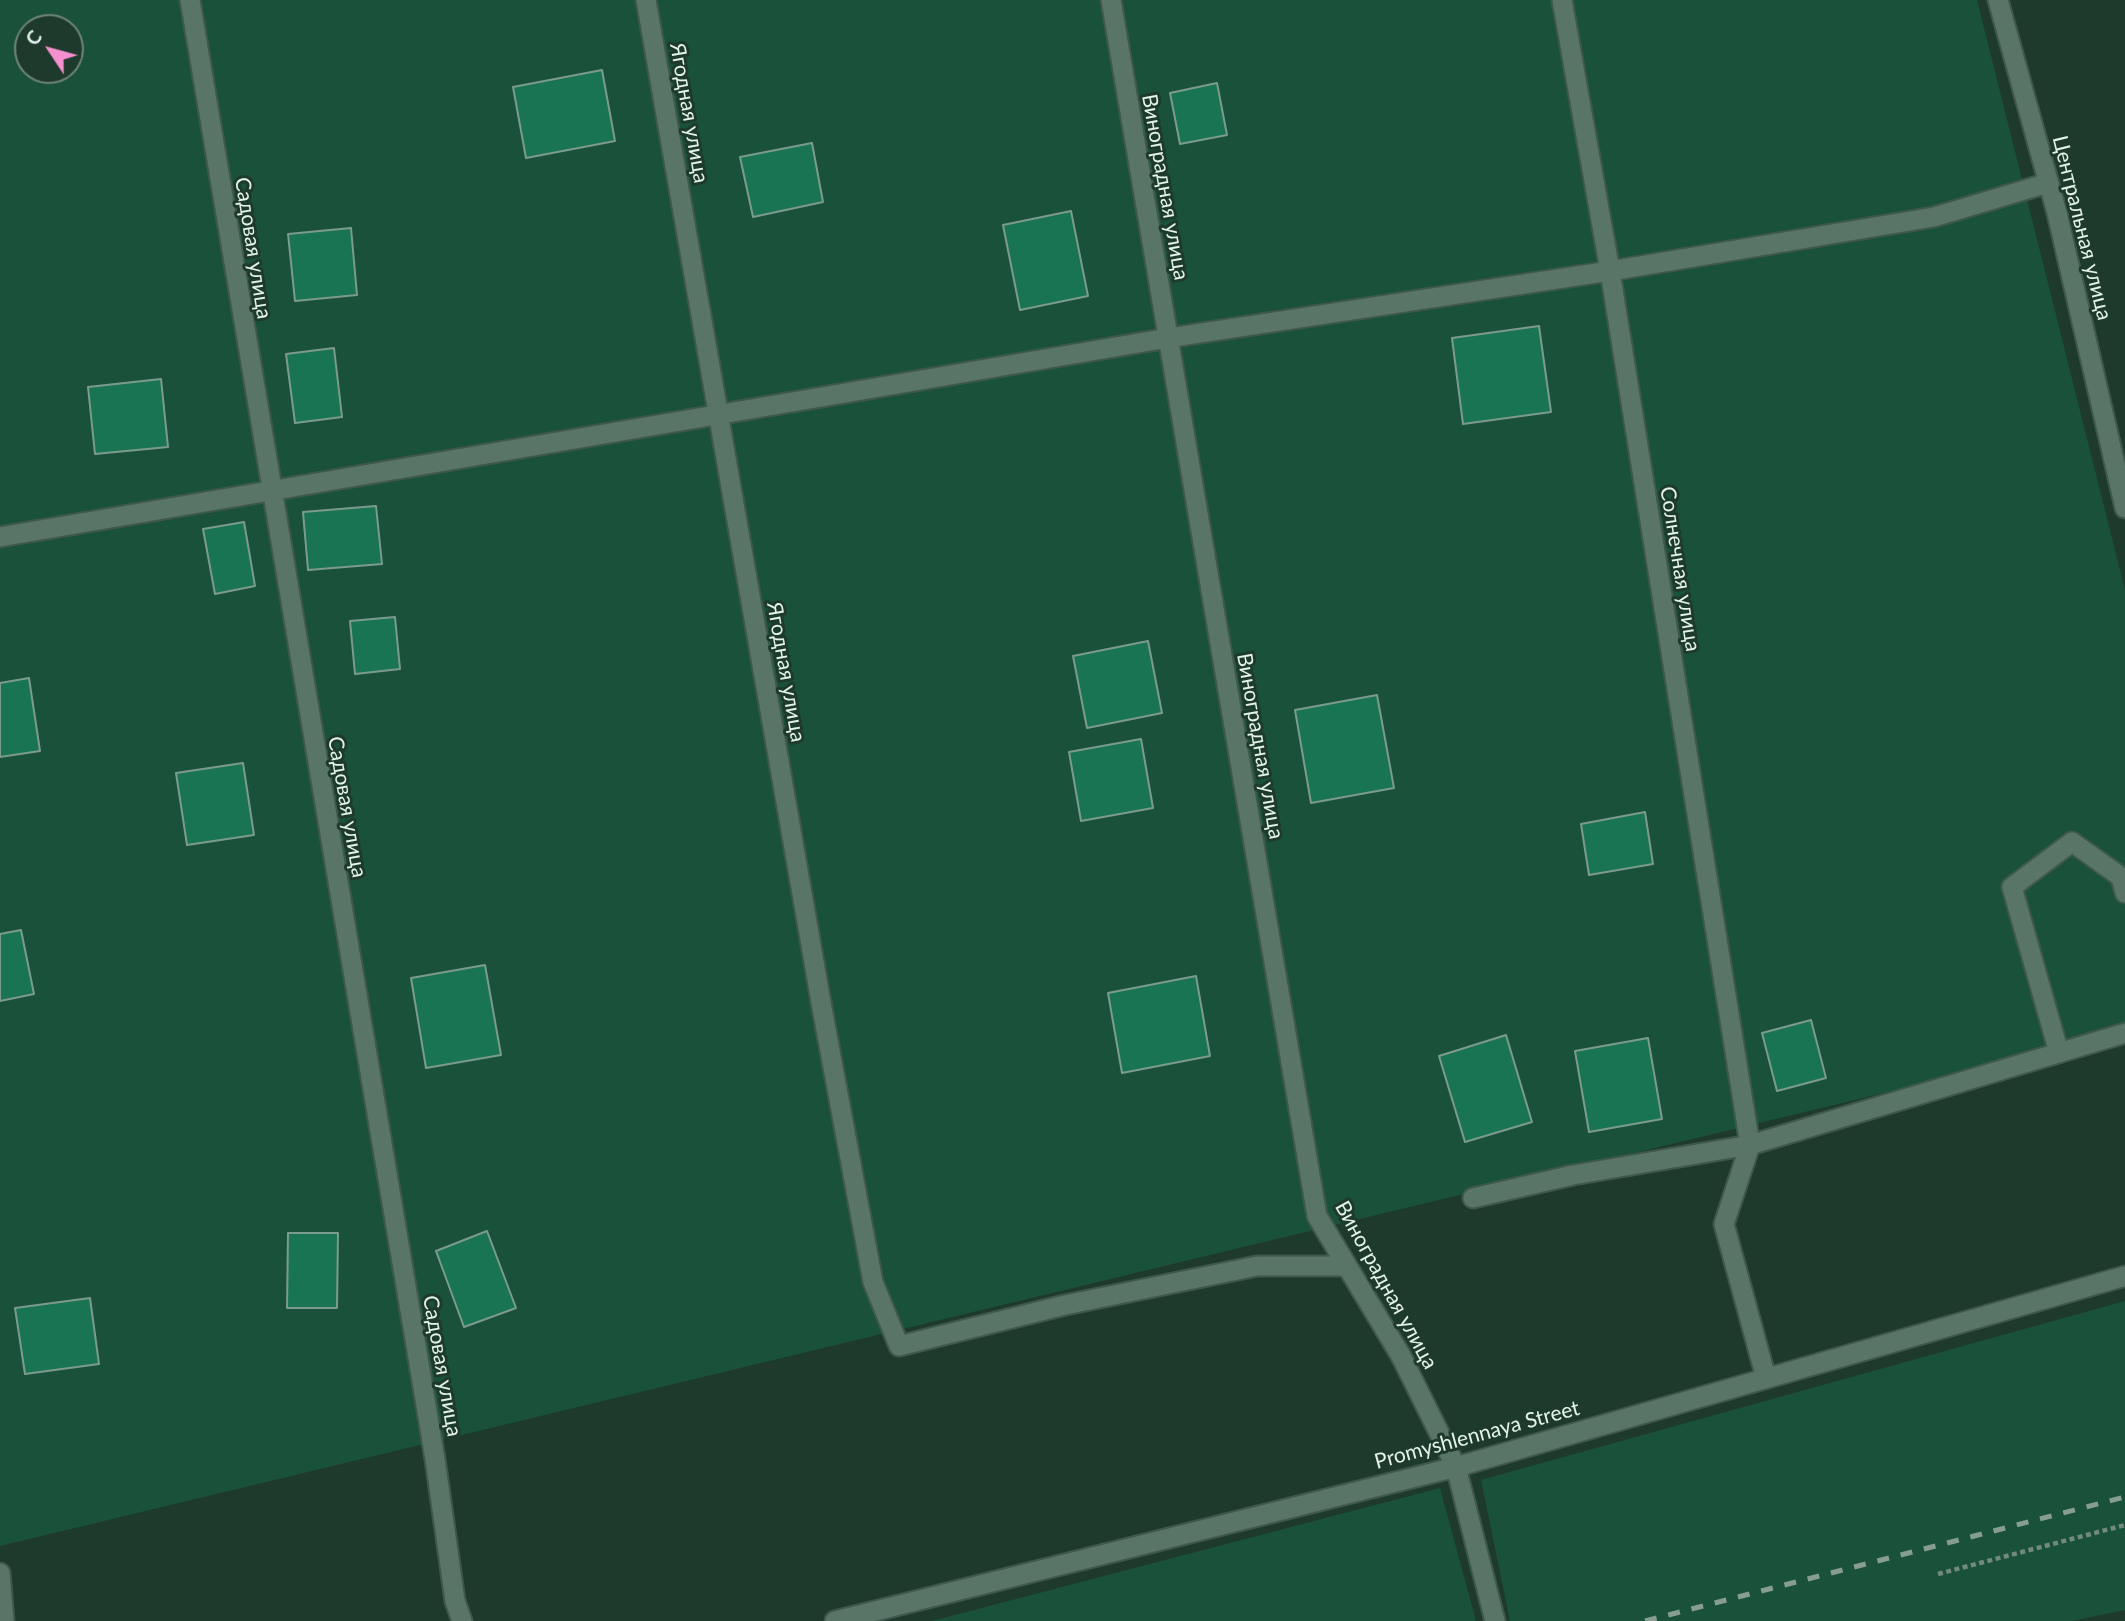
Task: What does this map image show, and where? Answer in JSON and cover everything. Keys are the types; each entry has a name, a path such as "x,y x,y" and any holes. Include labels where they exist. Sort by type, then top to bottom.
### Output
{"street":[{"name":"Садовая улица","path":"190,0 270,491 435,1458 454,1601 462,1621"},
{"name":"Ягодная улица","path":"646,0 873,1282 899,1346 1065,1306 1257,1266 1346,1266"},
{"name":"Виноградная улица","path":"1111,0 1317,1216 1401,1356 1456,1466 1494,1621"},
{"name":"Солнечная улица","path":"1562,0 1610,271 1750,1145"},
{"name":"Центральная улица","path":"1998,0 2048,183 2125,508"},
{"path":"0,537 1168,338 1610,271 1934,217 2048,183"},
{"path":"2059,1053 2012,887 2073,842 2121,877 2125,893"},
{"path":"1473,1198 1573,1175 1750,1145 2125,1033"},
{"path":"1750,1145 1724,1224 1766,1378"},
{"name":"Promyshlennaya Street","path":"835,1621 1456,1466 2125,1276"},
{"path":"0,1573 4,1621"}],"path":[{"path":"1938,1574 2125,1525"}],"green space":[{"path":"0,0 1977,0 2125,590 2125,1035 0,1546"},
{"path":"2125,1301 2125,1610 2072,1621 1510,1621 1481,1480"},
{"path":"1440,1488 1476,1621 932,1621"}],"building":[{"path":"602,70 615,141 526,158 513,87"},
{"path":"1217,83 1227,135 1180,144 1170,93"},
{"path":"812,143 823,202 753,217 740,157"},
{"path":"1071,211 1088,296 1020,310 1003,225"},
{"path":"351,228 357,295 295,301 288,234"},
{"path":"1539,326 1551,412 1463,424 1452,338"},
{"path":"334,348 342,417 295,423 286,354"},
{"path":"161,379 168,447 95,454 88,387"},
{"path":"376,506 382,564 308,570 303,512"},
{"path":"244,522 255,586 215,594 203,529"},
{"path":"395,617 400,669 355,674 350,621"},
{"path":"1148,641 1162,713 1087,728 1073,656"},
{"path":"29,678 40,751 0,757 0,683"},
{"path":"1377,695 1394,788 1311,803 1295,710"},
{"path":"1141,739 1153,808 1081,821 1069,752"},
{"path":"243,763 254,835 187,845 176,773"},
{"path":"1645,812 1653,864 1589,875 1581,824"},
{"path":"21,930 34,994 0,1001 0,934"},
{"path":"485,965 501,1055 426,1068 411,978"},
{"path":"1196,976 1210,1056 1122,1073 1108,993"},
{"path":"1811,1020 1826,1078 1777,1091 1762,1033"},
{"path":"1506,1035 1532,1122 1465,1142 1439,1056"},
{"path":"1648,1038 1662,1119 1589,1132 1575,1051"},
{"path":"487,1231 516,1308 464,1327 436,1251"},
{"path":"288,1233 338,1233 337,1308 287,1308"},
{"path":"90,1298 99,1364 25,1374 15,1308"}],"railway":[{"path":"1645,1621 2125,1497"}]}
